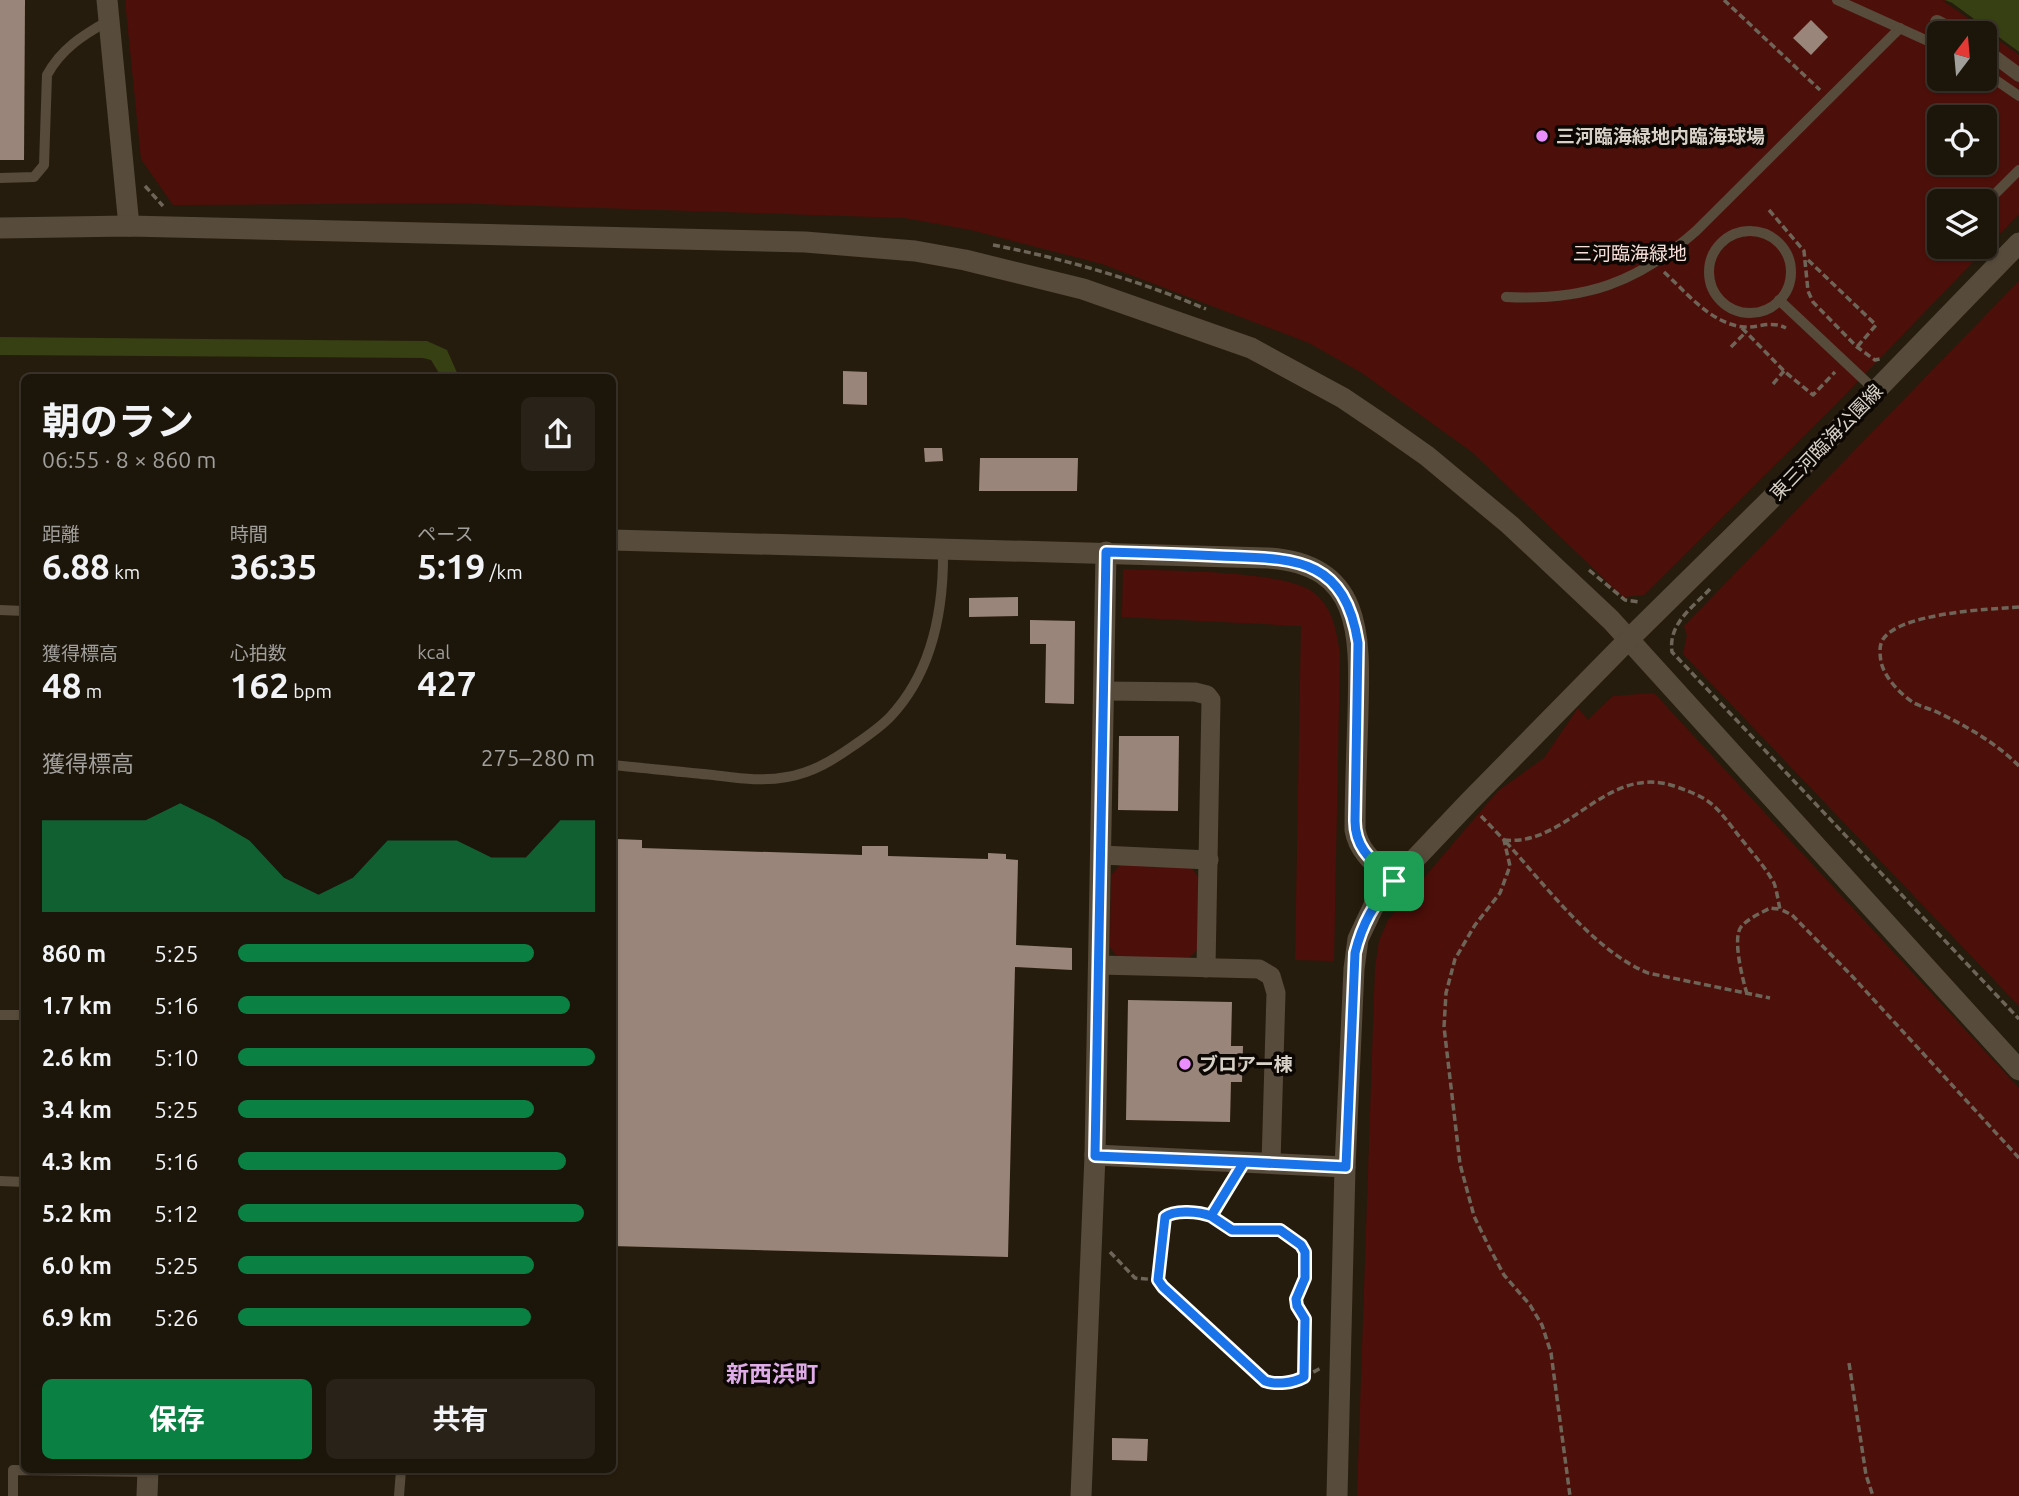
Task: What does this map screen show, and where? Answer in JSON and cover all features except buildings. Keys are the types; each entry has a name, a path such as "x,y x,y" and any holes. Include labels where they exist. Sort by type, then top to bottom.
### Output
{"street":[{"path":"108,11 130,226"},
{"path":"1997,59 2019,75"},
{"path":"0,228 130,226 805,242 928,253 1083,289 1251,348 1343,398 1427,456 1510,524 1629,639 2019,1070"},
{"name":"東三河臨海公園線","path":"1337,1496 1355,953 1370,912 1394,881 1468,803 1768,502 2019,243"},
{"path":"616,540 1284,559 1312,568 1342,592 1354,619 1358,643 1355,821 1357,841 1363,852 1394,881"},
{"path":"1081,1496 1095,1156 1106,552"},
{"path":"1104,691 1195,692 1207,695 1210,699 1206,968"},
{"path":"1101,855 1209,860"},
{"path":"1099,965 1259,969 1274,981 1276,993 1271,1163"},
{"path":"1095,1156 1346,1167"},
{"path":"148,1473 148,1496"}],"lane":[{"path":"1837,0 1927,40"},
{"path":"0,178 34,177 44,164 47,75 53,64 108,11"},
{"path":"1506,297 1540,298 1608,286 1668,256 1900,28"},
{"path":"1997,81 2019,96"},
{"path":"1997,192 2019,170"},
{"path":"1742,232 1763,233 1775,239 1787,253 1790,266 1789,284 1779,300 1763,310 1750,312 1737,310 1721,301 1713,290 1709,276 1710,260 1718,245 1729,236 1742,232"},
{"path":"1779,300 1876,391"},
{"path":"616,765 760,780 813,770 838,756 890,717 907,695 923,664 936,636 944,570 943,548"},
{"path":"0,610 21,611"},
{"path":"0,1015 21,1015"},
{"path":"0,1181 21,1182"},
{"path":"13,1496 13,1470 21,1470"},
{"path":"399,1496 401,1473"}],"path":[{"path":"1724,0 1829,99"},
{"path":"144,185 169,212"},
{"path":"1769,210 1800,243 1807,259 1810,296 1857,346 1871,358 1880,359"},
{"path":"991,244 1082,265 1158,289 1206,310"},
{"path":"1807,259 1876,325 1857,346"},
{"path":"1655,263 1712,316 1741,327 1773,323 1792,331"},
{"path":"1741,327 1813,396 1835,372"},
{"path":"1731,347 1745,333"},
{"path":"1827,364 1841,377"},
{"path":"1773,384 1784,371"},
{"path":"1589,570 1625,600 1643,602"},
{"path":"1715,584 1677,623 1670,638 1672,652 2019,1019"},
{"path":"2019,607 1916,619 1888,633 1882,640 1880,655 1886,676 1915,703 1992,742 2019,766"},
{"path":"1504,840 1516,842 1536,837 1613,792 1639,782 1661,780 1704,796 1716,807 1774,884 1780,909"},
{"path":"1468,803 1600,944 1630,965 1648,972 1770,998"},
{"path":"1504,840 1510,866 1506,881 1455,959 1446,993 1444,1027 1460,1164 1474,1216 1504,1275 1530,1305 1542,1325 1551,1353 1570,1496"},
{"path":"1747,994 1740,967 1738,933 1741,926 1770,908 1780,909 1792,915 1852,976 2019,1158"},
{"path":"1211,1216 1244,1162"},
{"path":"1304,1377 1305,1319 1296,1299 1305,1278 1305,1252 1301,1245 1280,1230 1232,1230 1205,1213 1170,1213 1165,1217 1158,1280 1163,1287 1265,1381 1296,1381 1304,1377 1326,1366"},
{"path":"1106,1248 1135,1278 1158,1280"},
{"path":"1849,1363 1866,1475 1873,1496"}],"green space":[{"name":"三河臨海緑地","path":"125,0 1945,0 1975,21 1927,21 1927,91 1997,91 1997,37 2019,52 2019,214 1997,237 1997,189 1927,189 1927,259 1976,259 1839,401 1644,595 1623,597 1472,452 1362,373 1309,343 1102,264 971,230 905,218 450,203 173,205 141,159"},
{"path":"2019,281 2019,1006 1683,654 1687,635 1684,626"},
{"path":"1123,569 1222,573 1277,579 1313,592 1329,612 1340,653 1334,961 1295,960 1301,626 1122,617"},
{"path":"1654,693 2019,1088 2019,1496 1357,1496 1375,968 1379,941 1388,920 1498,791 1544,758 1578,708 1588,720 1613,696"},
{"path":"1121,864 1189,865 1199,878 1197,950 1187,960 1119,959 1110,947 1111,875"}],"shaded area":[{"path":"1945,0 2019,0 2019,52 1997,36 1997,21 1977,21"},
{"path":"0,337 427,341 447,350 458,374 440,374 431,360 423,358 0,355"}],"pier":[{"path":"1942,0 1952,3 1977,21 1971,21"},
{"path":"1997,36 2019,52 2019,55 1997,39"}],"place":[{"name":"三河臨海緑地内臨海球場","path":"1542,136"},
{"name":"ブロアー棟","path":"1185,1064"}],"district":[{"name":"新西浜町","path":"772,1374"}],"route":[{"path":"1394,881 1363,852 1355,830 1358,643 1354,619 1342,592 1323,574 1298,562 1284,559 1106,552 1095,1156 1244,1162 1211,1216 1205,1213 1170,1213 1165,1217 1158,1280 1265,1381 1271,1383 1296,1381 1304,1377 1305,1319 1296,1299 1304,1284 1305,1252 1301,1245 1280,1230 1232,1230 1211,1216 1244,1162 1346,1167 1355,953 1363,925 1377,899 1394,881"}]}
